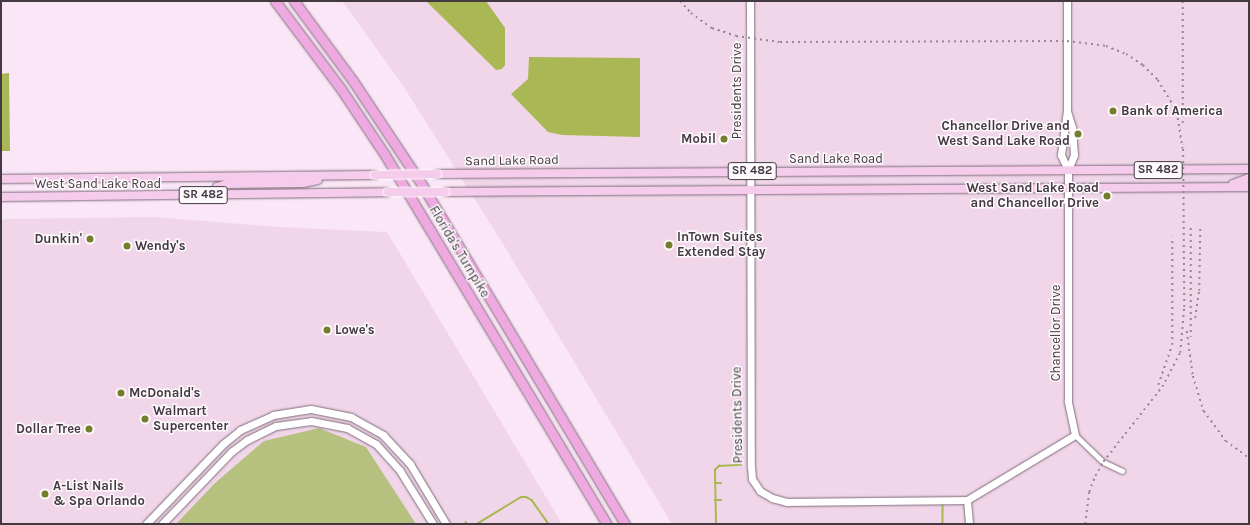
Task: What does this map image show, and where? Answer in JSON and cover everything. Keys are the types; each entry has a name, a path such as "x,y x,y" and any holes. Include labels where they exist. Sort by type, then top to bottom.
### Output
{"highway":[{"name":"Florida's Turnpike","path":"275,1 337,83 385,155 607,524"},
{"name":"Florida's Turnpike","path":"294,1 353,81 422,185 625,524"}],"main road":[{"name":"Sand Lake Road","path":"376,175 749,171 1249,169"},
{"name":"West Sand Lake Road","path":"1,179 376,175"},
{"path":"213,195 217,187 227,184 302,183 338,176"},
{"path":"1214,187 1249,178"},
{"name":"SR 482","path":"749,189 1249,187"},
{"name":"West Sand Lake Road","path":"1,197 749,189"}],"street":[{"name":"Presidents Drive","path":"750,1 749,189 752,479 760,491 772,498 787,502 967,500"},
{"name":"Chancellor Drive","path":"1067,1 1067,110 1061,155 1068,170"},
{"name":"Chancellor Drive","path":"1067,110 1072,127 1074,156 1068,170 1068,402 1076,435"},
{"path":"146,524 223,444 240,430 273,415 311,409 352,418 383,435 410,464 446,524"},
{"path":"162,524 231,452 247,440 276,426 311,421 347,428 376,444 400,471 433,524"},
{"path":"969,524 967,500 1076,435 1103,462 1122,471"}],"shaded area":[{"path":"342,1 1249,1 1249,524 672,524 503,244 402,84"},
{"path":"426,1 486,1 505,28 505,65 502,69 496,70"},
{"path":"529,57 640,58 640,137 562,135 548,132 511,94 528,79"},
{"path":"9,73 10,151 1,151 1,74"},
{"path":"155,217 278,227 387,232 562,524 1,524 1,222 4,219"},
{"path":"319,428 366,447 416,524 176,524 215,483 264,441"}],"waterway":[{"path":"716,524 715,470 719,466 741,465"},
{"path":"715,483 721,483"},
{"path":"477,524 521,497 526,497 532,500 549,524"},
{"path":"715,500 721,500"},
{"path":"943,504 943,524"}],"railway":[{"path":"680,1 691,13 712,28 736,36 780,42 1067,41 1106,46 1126,54 1143,65 1158,80 1177,112 1183,149"},
{"path":"1183,1 1183,123"},
{"path":"1085,524 1089,492 1095,476 1103,462 1162,387 1180,353 1184,307 1183,145"},
{"path":"1191,228 1191,337"},
{"path":"1195,318 1199,291 1200,229"},
{"path":"1158,385 1172,345 1172,237"},
{"path":"1187,331 1193,376 1204,411 1226,441 1249,458"}],"place":[{"name":"Bank of America","path":"1113,111"},
{"name":"Chancellor Drive and West Sand Lake Road","path":"1078,134"},
{"name":"Mobil","path":"724,139"},
{"name":"West Sand Lake Road and Chancellor Drive","path":"1107,196"},
{"name":"Dunkin'","path":"90,239"},
{"name":"InTown Suites Extended Stay","path":"669,245"},
{"name":"Wendy's","path":"127,246"},
{"name":"Lowe's","path":"327,330"},
{"name":"McDonald's","path":"121,393"},
{"name":"Walmart Supercenter","path":"145,419"},
{"name":"Dollar Tree","path":"89,429"},
{"name":"A-List Nails & Spa Orlando","path":"45,494"}]}
